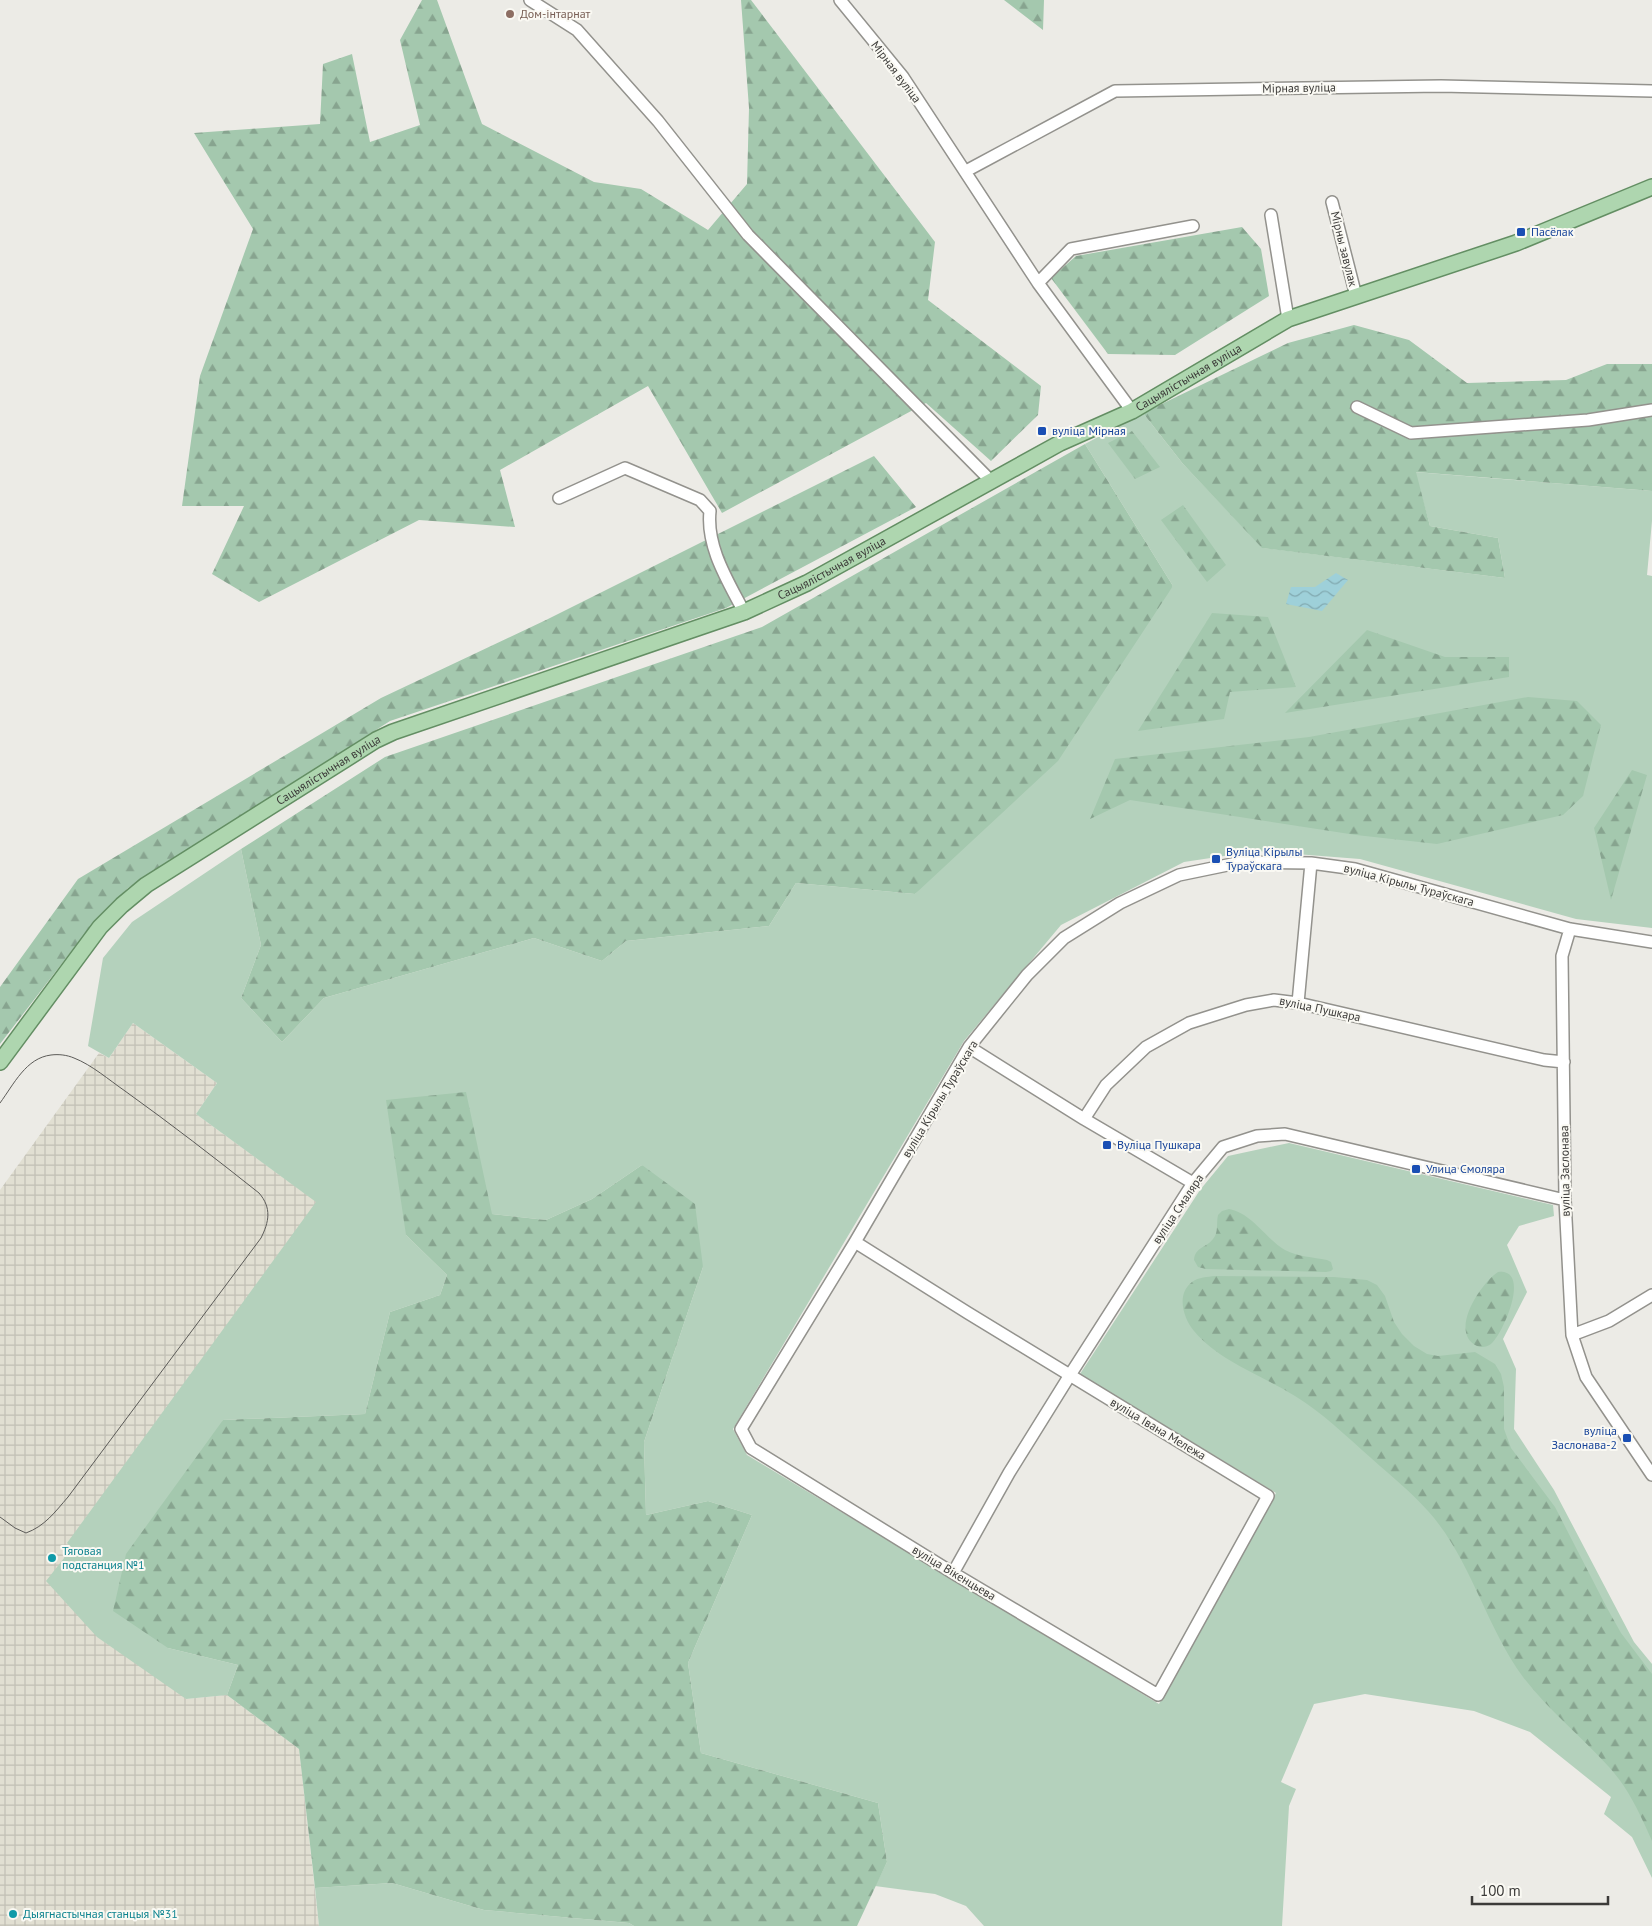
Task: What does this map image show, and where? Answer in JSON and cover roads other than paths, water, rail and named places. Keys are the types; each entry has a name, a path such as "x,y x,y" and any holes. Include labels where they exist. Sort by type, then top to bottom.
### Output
{"main road":[{"name":"Сацыялістычная вуліца","path":"0,1062 100,927 122,904 146,885 360,749 393,732 744,612 807,583 990,480 1060,443 1132,411 1288,319 1516,243 1652,187"}],"street":[{"path":"530,0 577,30 658,122 748,235 990,480"},
{"name":"Мірная вуліца","path":"840,0 903,77 1038,283 1132,411"},
{"name":"Мірная вуліца","path":"966,172 1115,91 1441,86 1652,92"},
{"name":"Мірны завулак","path":"1332,202 1356,296"},
{"path":"1271,215 1288,319"},
{"path":"1038,283 1071,249 1193,226"},
{"path":"1357,408 1411,433 1588,420 1652,410"},
{"path":"559,498 625,468 700,500 710,511 708,525 715,552 744,612"},
{"name":"вуліца Кірылы Тураўскага","path":"752,1448 741,1429 855,1242 969,1047 1027,975 1064,938 1120,903 1179,875 1242,862 1311,863 1355,870 1570,929"},
{"path":"1298,1003 1311,863"},
{"path":"1570,929 1652,942"},
{"name":"вуліца Заслонава","path":"1570,929 1562,956 1565,1200 1572,1335 1586,1377 1652,1475"},
{"name":"вуліца Пушкара","path":"1084,1119 1106,1085 1146,1047 1189,1023 1246,1005 1274,1000 1298,1003 1544,1060 1564,1062"},
{"path":"969,1047 1084,1119 1193,1183"},
{"name":"вуліца Смаляра","path":"953,1573 1009,1473 1070,1375 1193,1183 1223,1147 1257,1136 1285,1134 1565,1200"},
{"name":"вуліца Івана Мележа","path":"855,1242 1268,1496 1158,1695"},
{"path":"1572,1335 1609,1321 1652,1295"},
{"name":"вуліца Вікенцьева","path":"752,1448 953,1573 1158,1695"}],"water":[{"path":"1336,573 1348,580 1322,611 1286,604 1291,587 1315,587"}],"tram line":[{"path":"0,1103 21,1073 34,1061 42,1057 54,1055 66,1055 74,1058 94,1069 142,1103 259,1193 266,1204 268,1215 261,1238 59,1508 44,1522 26,1533 15,1528 0,1517"}],"place":[{"name":"Дом-інтарнат","path":"510,14"},
{"name":"Пасёлак","path":"1521,232"},
{"name":"вуліца Мірная","path":"1042,431"},
{"name":"Вуліца Кірылы Тураўскага","path":"1216,859"},
{"name":"Вуліца Пушкара","path":"1107,1145"},
{"name":"Улица Смоляра","path":"1416,1169"},
{"name":"вуліца Заслонава-2","path":"1627,1438"},
{"name":"Тяговая подстанция №1","path":"52,1558"},
{"name":"Дыягнастычная станцыя №31","path":"13,1914"}]}
